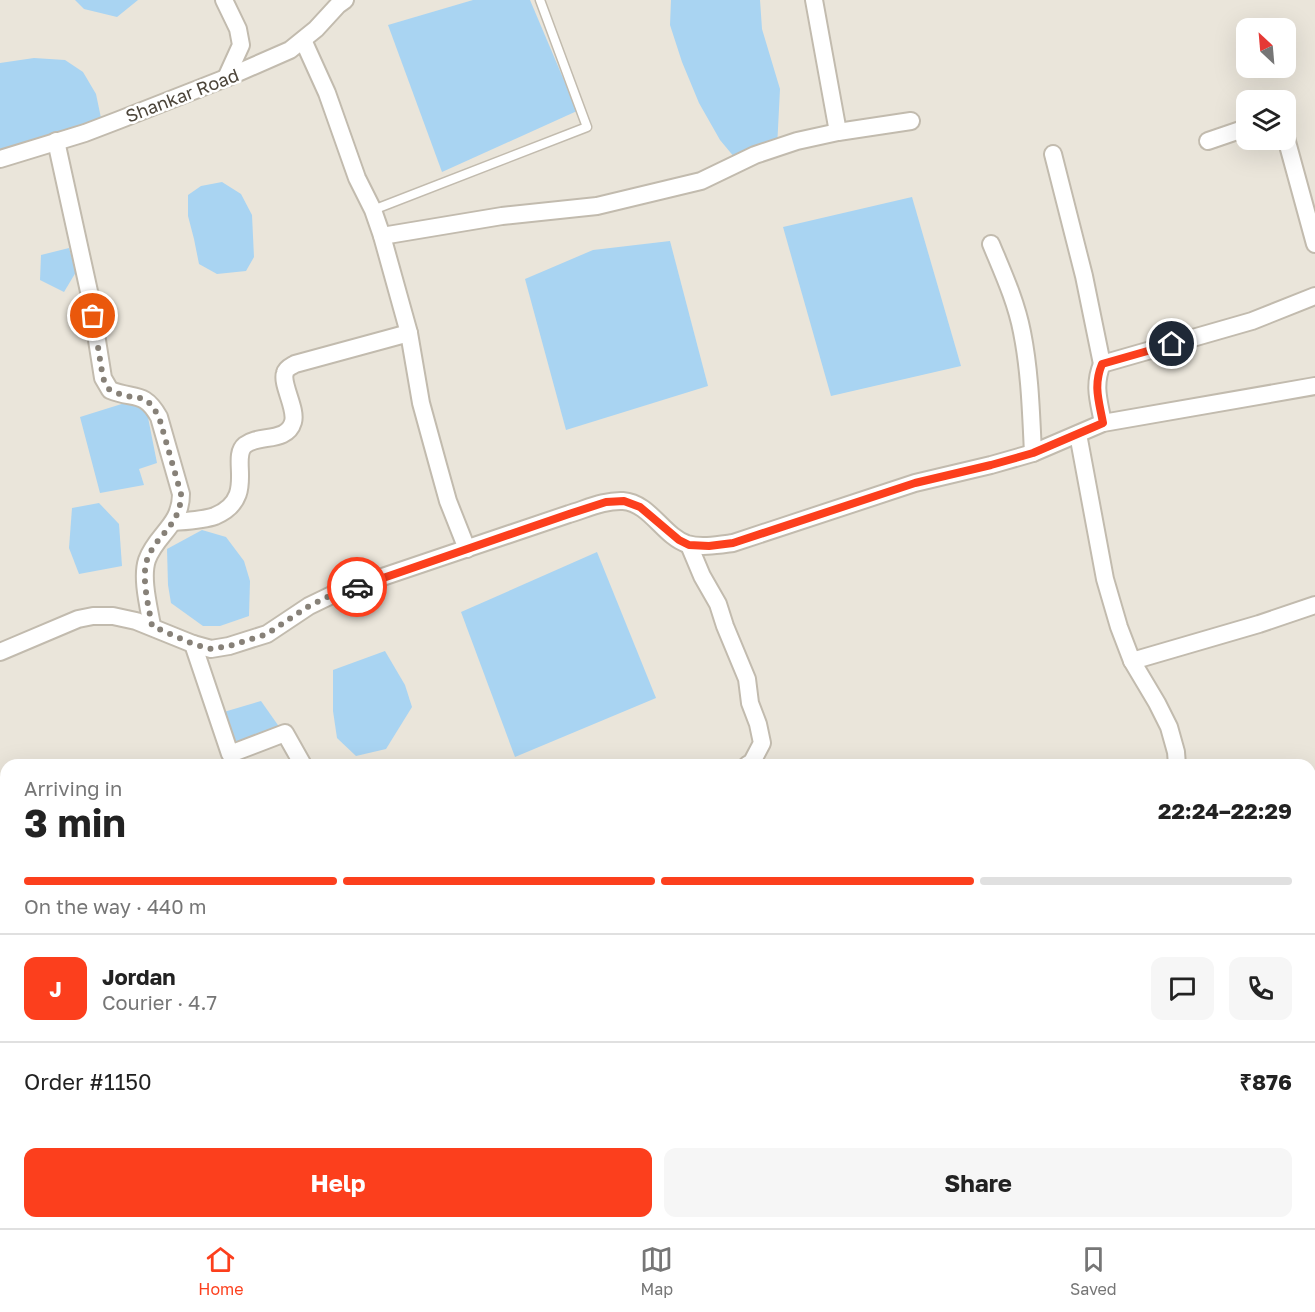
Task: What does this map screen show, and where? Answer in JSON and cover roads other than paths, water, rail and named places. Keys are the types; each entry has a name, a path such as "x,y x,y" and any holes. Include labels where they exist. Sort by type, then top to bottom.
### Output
{"street":[{"path":"224,0 237,29 241,45 226,78"},
{"name":"Shankar Road","path":"0,159 85,133 226,78 290,50 316,29 345,0"},
{"path":"814,0 838,132"},
{"path":"303,39 327,93 357,178 373,210 382,236 409,333 421,403 447,501 467,549"},
{"path":"382,236 502,216 597,206 701,181 755,155 797,141 911,121"},
{"path":"1208,141 1236,131"},
{"path":"56,141 90,296 103,378 110,390 127,396 138,396 153,406 159,417 181,494 181,506 174,522 158,541 146,562 145,578 152,626"},
{"path":"1289,150 1315,244"},
{"path":"1053,154 1084,276 1102,364 1096,385 1103,423"},
{"path":"991,244 1010,291 1021,331 1029,377 1033,453"},
{"path":"1102,364 1252,321 1315,296"},
{"path":"174,522 214,516 228,508 237,496 241,482 241,450 249,443 284,434 290,428 294,420 285,380 285,372 288,368 295,364 409,333"},
{"path":"0,652 78,618 93,616 113,616 136,621 211,649 229,646 267,634 309,606 338,592 606,502 624,501 640,507 679,540 689,545 709,546 733,543 915,483 1033,453 1103,423 1315,386"},
{"path":"1078,434 1105,579 1119,627 1132,661 1169,727 1177,759"},
{"path":"689,545 702,576 718,604 747,679 750,703 762,743 754,759"},
{"path":"1132,661 1315,605"},
{"path":"193,644 231,754 285,733 300,759"}],"lane":[{"path":"373,210 587,127 540,0"}],"water":[{"path":"75,0 138,0 117,17 84,9"},
{"path":"473,0 530,0 577,111 442,172 388,25"},
{"path":"671,0 760,0 762,29 780,89 777,148 745,170 720,140 699,103 670,25"},
{"path":"34,58 65,60 83,72 96,94 101,118 0,160 0,63"},
{"path":"222,182 241,194 252,215 254,257 246,271 217,274 199,264 188,216 188,195 201,186"},
{"path":"912,197 961,366 831,396 783,227"},
{"path":"670,241 708,386 566,430 525,279 593,250"},
{"path":"69,248 76,272 64,292 40,280 41,255"},
{"path":"144,397 157,463 139,469 144,485 100,493 80,417"},
{"path":"99,503 119,524 122,566 79,574 69,548 72,508"},
{"path":"202,530 226,537 244,561 250,581 249,616 220,626 203,626 171,603 167,549"},
{"path":"597,552 656,698 515,757 461,612"},
{"path":"385,651 405,685 412,707 386,749 356,756 337,738 333,711 333,670"},
{"path":"261,701 280,728 229,752 217,714"}]}
